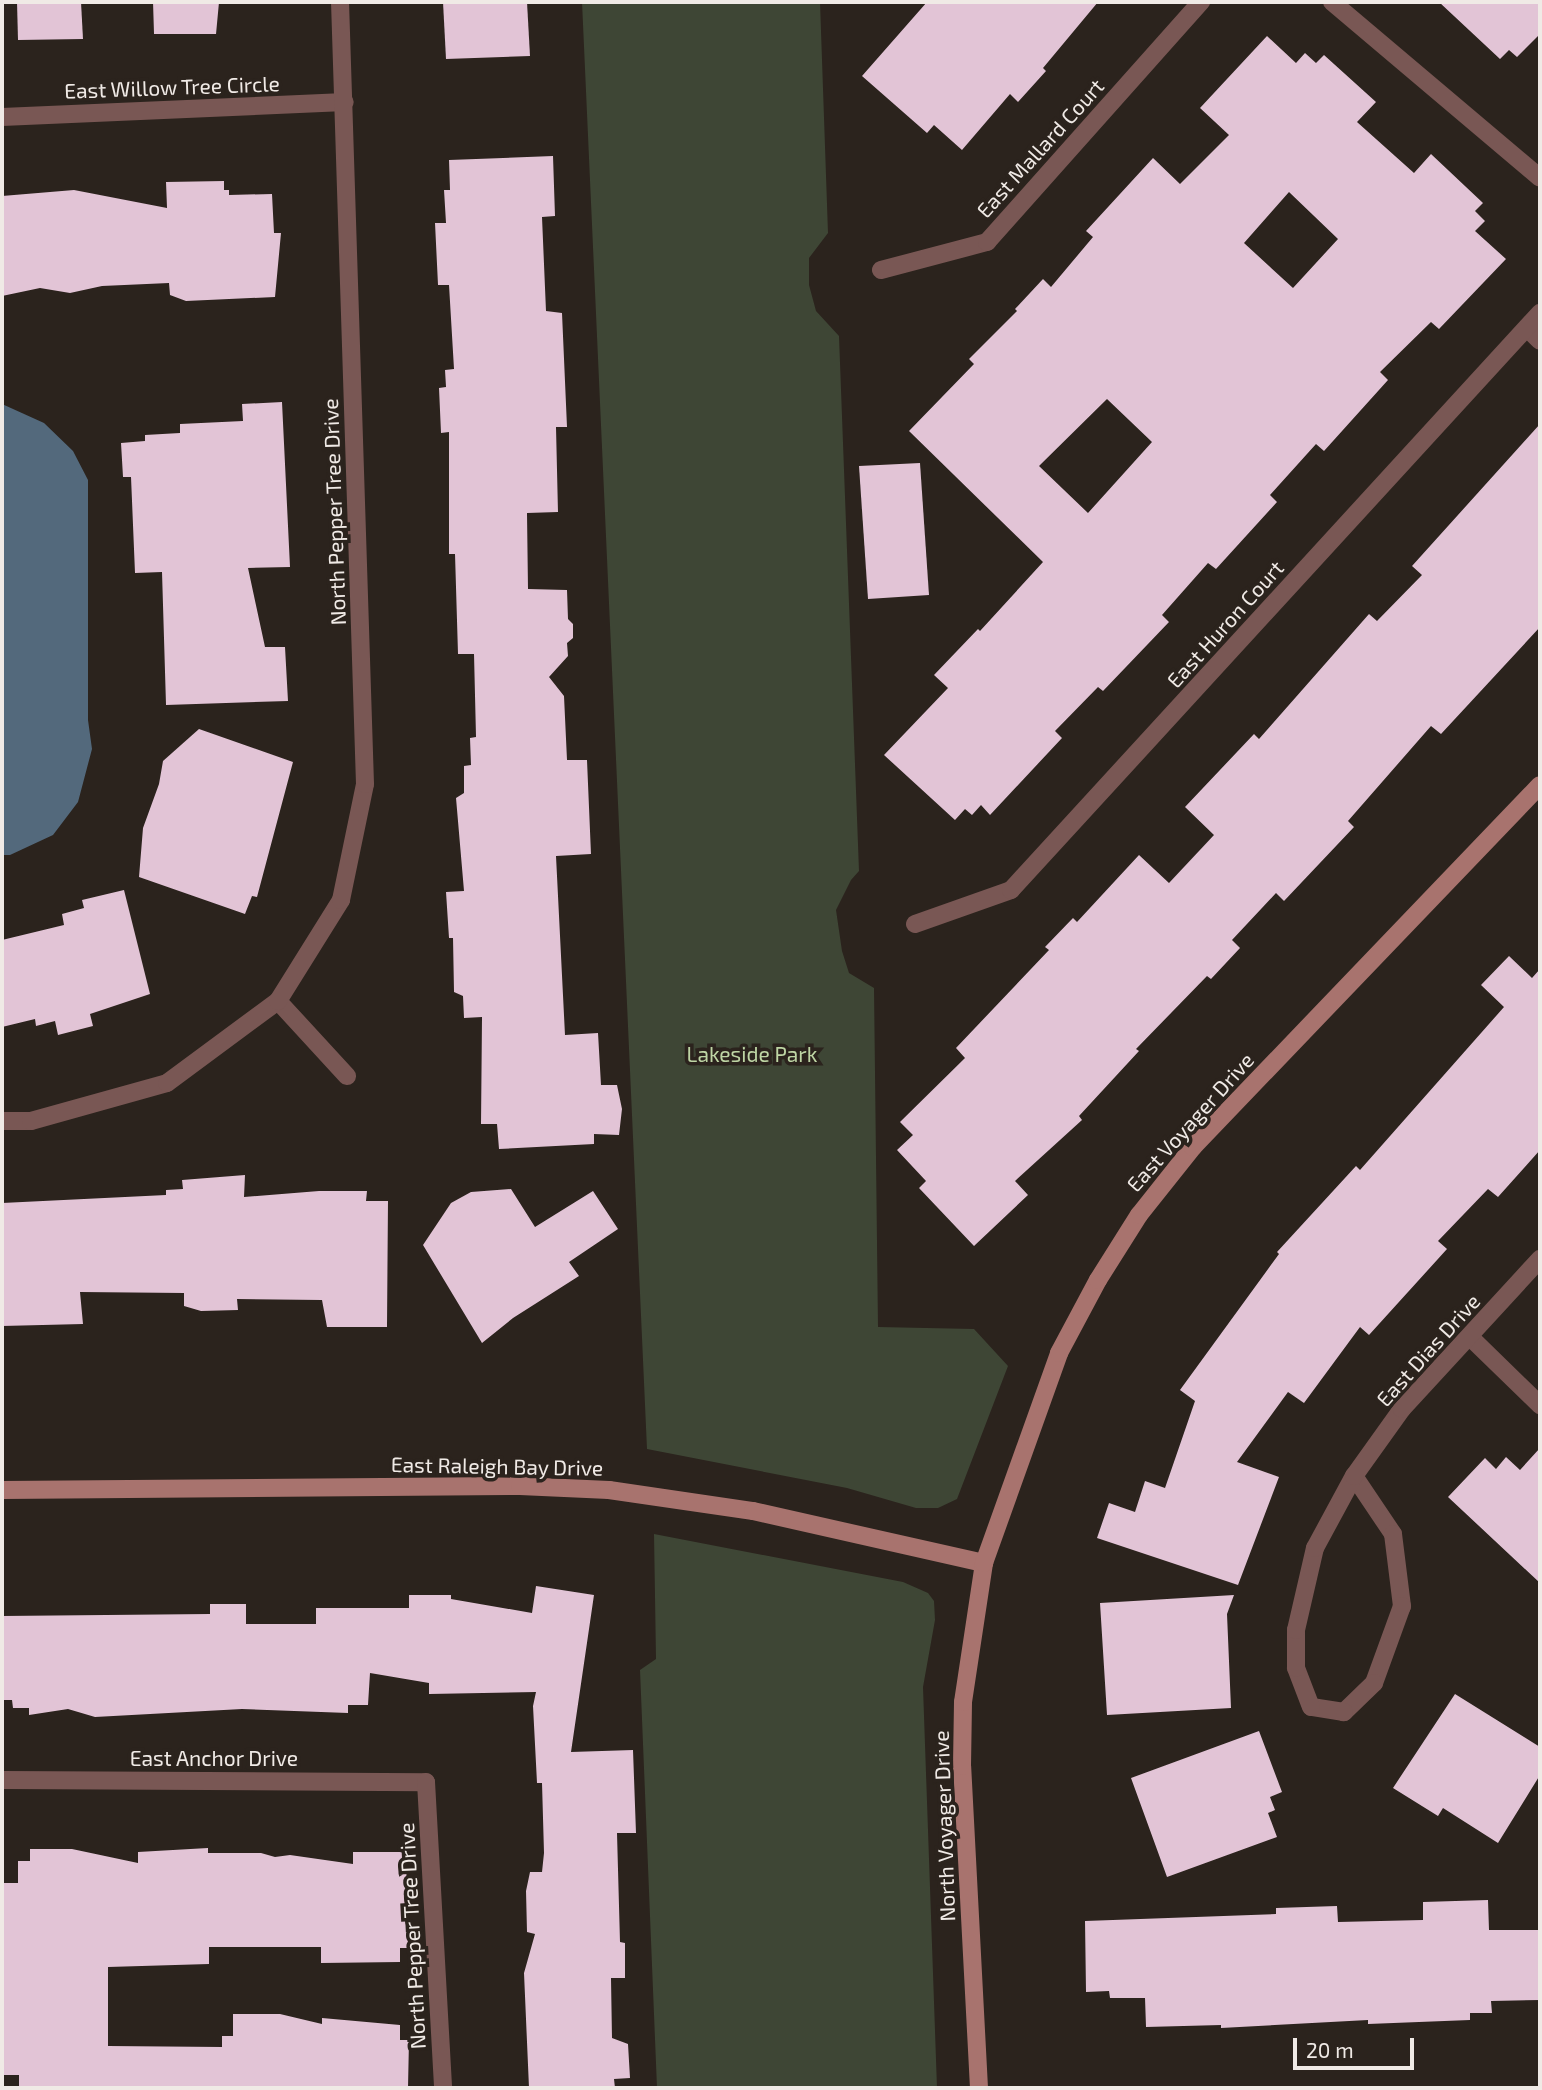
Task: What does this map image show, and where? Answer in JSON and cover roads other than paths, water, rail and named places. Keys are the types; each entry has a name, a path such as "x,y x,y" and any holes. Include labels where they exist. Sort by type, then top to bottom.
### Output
{"street":[{"name":"North Pepper Tree Drive","path":"278,1001 341,900 365,784 340,2"},
{"name":"East Mallard Court","path":"881,270 987,242 1200,2"},
{"path":"1332,2 1540,178"},
{"name":"East Willow Tree Circle","path":"2,117 345,102"},
{"name":"East Huron Court","path":"915,924 1012,890 1540,313"},
{"path":"1527,328 1540,341"},
{"name":"East Voyager Drive","path":"985,1563 1059,1353 1097,1280 1139,1215 1193,1147 1540,785"},
{"path":"2,1121 31,1121 167,1083 278,1001 347,1076"},
{"name":"East Dias Drive","path":"1354,1476 1393,1534 1402,1606 1374,1683 1344,1712 1311,1707 1296,1668 1296,1630 1315,1548 1354,1476 1402,1409 1540,1259"},
{"path":"1470,1337 1540,1405"},
{"name":"East Raleigh Bay Drive","path":"2,1490 520,1486 609,1490 753,1511 985,1563"},
{"name":"North Voyager Drive","path":"979,2088 962,1766 963,1702 985,1563"},
{"name":"East Anchor Drive","path":"2,1780 426,1782"},
{"name":"North Pepper Tree Drive","path":"426,1782 443,2088"}],"water":[{"path":"2,404 44,423 73,451 88,480 88,720 92,749 78,802 53,835 10,855 2,855"}],"park label":[{"name":"Lakeside Park","path":"752,1054"}]}
